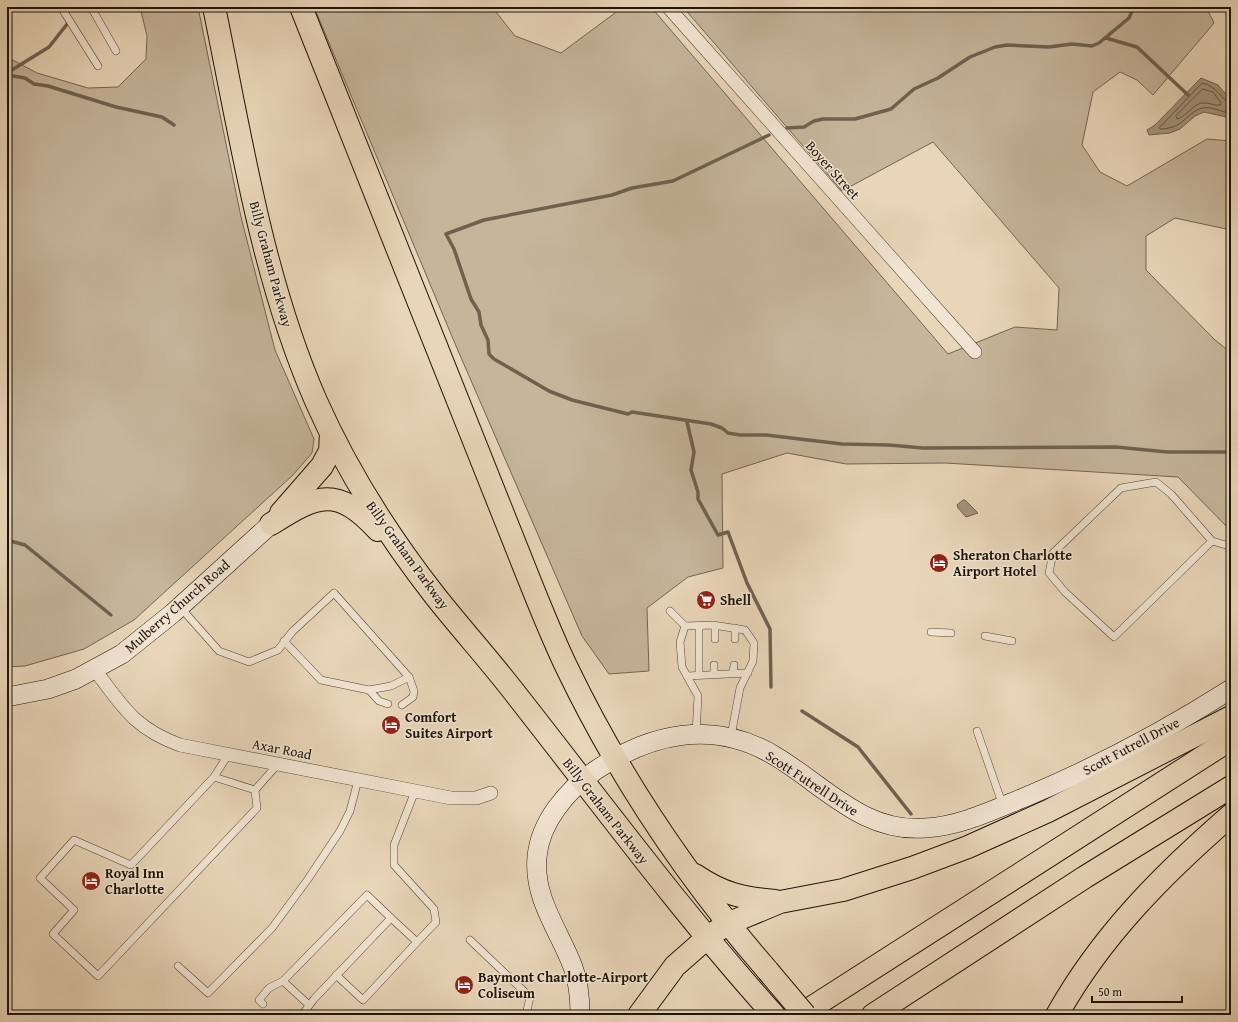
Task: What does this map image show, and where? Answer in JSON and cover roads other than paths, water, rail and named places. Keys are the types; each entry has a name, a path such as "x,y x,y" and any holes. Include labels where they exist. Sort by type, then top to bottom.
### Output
{"highway":[{"name":"Billy Graham Parkway","path":"214,7 274,286 296,353 331,433 361,490 412,566 517,696 582,781 747,985 774,1015"},
{"name":"Billy Graham Parkway","path":"301,7 553,639 596,726 614,758 686,869 727,924 805,1015"},
{"path":"271,524 322,466 330,451 331,433"},
{"path":"271,524 300,506 328,498 349,504 372,523 412,566"},
{"path":"639,1015 675,966 708,937 727,924 780,902 843,890 912,868 968,847 1048,811 1231,717"},
{"path":"800,1015 1231,739"},
{"path":"872,1015 1086,877 1231,787"},
{"path":"1056,1015 1084,969 1125,917 1155,885 1231,814"},
{"path":"686,869 713,887 730,894 748,899 780,902"}],"street":[{"name":"Boyer Street","path":"668,7 975,352"},
{"name":"Mulberry Church Road","path":"7,698 48,689 95,670 122,654 180,606 271,524"},
{"name":"Axar Road","path":"95,670 124,708 144,728 161,738 180,745 451,798 476,798 491,793"},
{"name":"Scott Futrell Drive","path":"580,1015 580,995 575,974 543,902 536,873 537,855 541,837 548,822 560,804 582,781 614,758 660,739 681,735 696,734 730,738 774,755 844,805 863,816 883,824 922,828 944,826 978,817 1051,786 1133,746 1231,689"}],"lane":[{"path":"61,7 98,66"},
{"path":"91,7 116,51"},
{"path":"1212,541 1114,637 1065,592 1049,573 1053,553 1121,488 1156,482 1171,494 1212,541 1231,548"},
{"path":"180,606 219,651 249,662 278,650 292,632 334,593 409,677 414,691 413,697 402,705"},
{"path":"670,611 685,626 715,626 745,630 754,643 753,661 740,688 730,738"},
{"path":"685,626 680,642 682,667 698,696 696,734"},
{"path":"699,626 699,675"},
{"path":"715,626 715,639"},
{"path":"735,628 735,639"},
{"path":"931,632 951,633"},
{"path":"985,636 1012,641"},
{"path":"284,641 321,680 369,690 391,686 409,677"},
{"path":"714,665 714,674"},
{"path":"733,673 734,665"},
{"path":"687,676 748,672"},
{"path":"369,690 380,700 388,704"},
{"path":"977,731 1003,807"},
{"path":"228,755 214,777 131,865 74,840 40,878 74,910 53,934 98,976 257,808 255,790 278,764"},
{"path":"214,777 255,790"},
{"path":"178,966 208,993 272,928 308,879 340,831 350,810 358,780"},
{"path":"336,975 363,1000 436,922 434,909 394,865 394,845 415,791"},
{"path":"263,1004 259,1000 269,988 283,981 367,895 417,942"},
{"path":"302,1015 336,975 391,918"},
{"path":"470,940 530,997 526,1015"},
{"path":"283,981 309,1005"}],"water":[{"path":"1201,78 1218,85 1231,100 1231,118 1204,112 1195,116 1180,129 1170,133 1149,135 1147,130 1155,125"},
{"path":"965,500 978,513 966,517 957,505"}],"waterway":[{"path":"787,128 804,127 814,121 823,119 855,119 891,109 914,89 938,78 970,57 995,47 1007,45 1049,47 1072,44 1092,46 1099,43 1129,18 1134,7"},
{"path":"7,73 49,47 68,23"},
{"path":"1106,38 1137,47 1188,95"},
{"path":"7,75 25,78 34,84 48,86 116,107 162,117 174,125"},
{"path":"769,135 673,181 632,188 612,195 484,220 446,234 454,249 471,299 479,312 481,325 488,340 489,354 494,359 549,391 572,400 628,414 632,412 711,424 722,428 728,433 740,435 766,435 842,444 889,445 923,448 1116,447 1167,452 1231,452"},
{"path":"687,422 694,452 691,470 698,492 698,499 718,535 728,532 747,583 770,629 771,687"},
{"path":"7,540 25,545 111,615"},
{"path":"802,711 858,747 911,814"}],"place":[{"name":"Sheraton Charlotte Airport Hotel","path":"939,563"},
{"name":"Shell","path":"706,600"},
{"name":"Comfort Suites Airport","path":"391,725"},
{"name":"Royal Inn Charlotte","path":"91,881"},
{"name":"Baymont Charlotte-Airport Coliseum","path":"464,985"}]}
